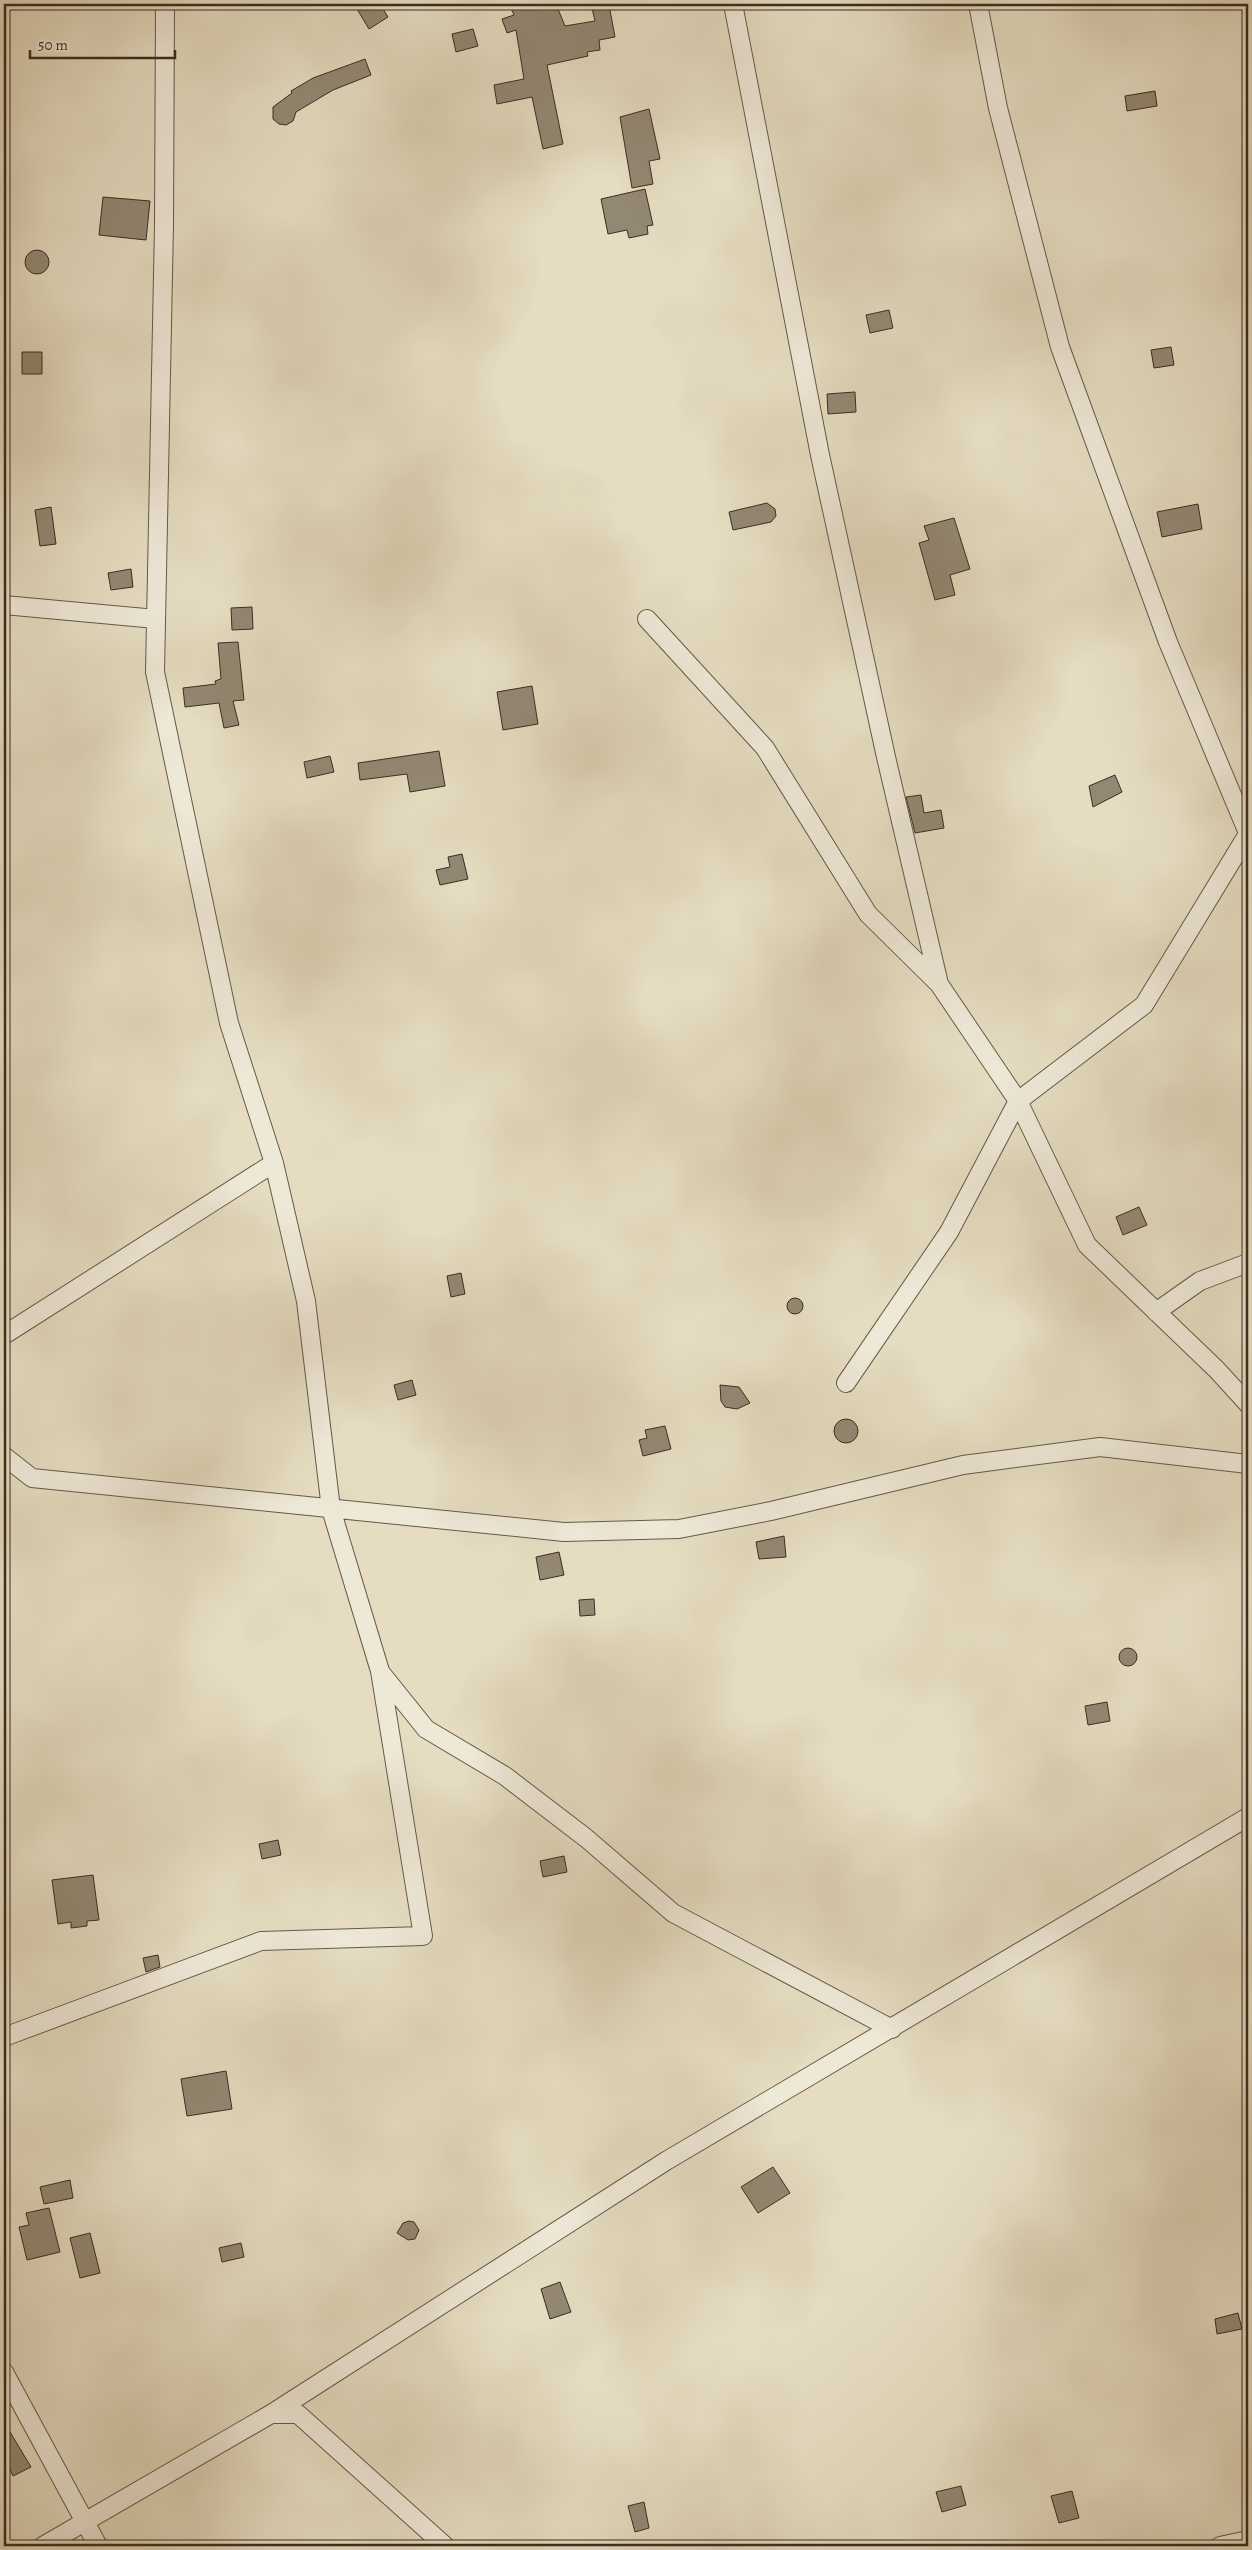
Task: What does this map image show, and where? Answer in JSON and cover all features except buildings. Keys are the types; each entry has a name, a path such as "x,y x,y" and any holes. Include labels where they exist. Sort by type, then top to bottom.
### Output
{"street":[{"path":"4,2037 262,1942 423,1936 380,1671 331,1509 306,1301 274,1163 227,1013 155,672 164,225 165,4"},
{"path":"733,4 820,455 886,758 939,984"},
{"path":"846,1383 949,1232 1018,1101 1144,1005 1248,833 1168,642 1060,347 998,108 978,4"},
{"path":"4,606 156,619"},
{"path":"647,619 765,748 868,914 939,984 1018,1101 1087,1245 1248,1404"},
{"path":"4,1335 274,1163"},
{"path":"1156,1312 1200,1281 1248,1263"},
{"path":"4,1456 32,1478 564,1532 679,1529 771,1511 963,1465 1100,1447 1248,1464"},
{"path":"380,1671 426,1729 506,1776 586,1838 673,1913 892,2029"},
{"path":"43,2546 84,2520 271,2414 666,2161 1248,1817"},
{"path":"4,2372 98,2546"},
{"path":"271,2414 298,2414 445,2546"},
{"path":"1220,2546 1248,2540"}]}
